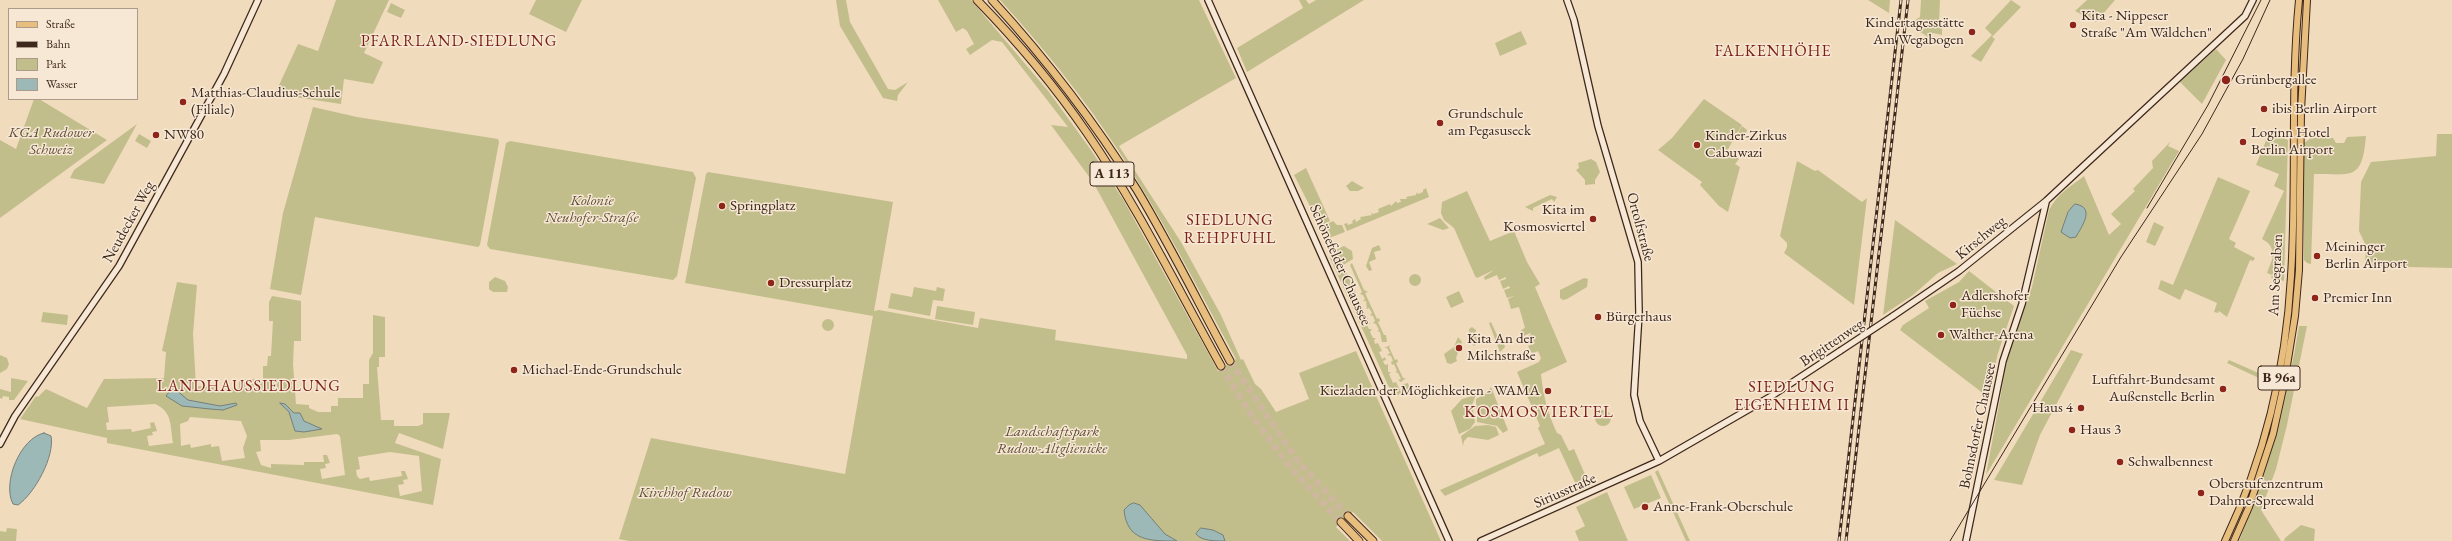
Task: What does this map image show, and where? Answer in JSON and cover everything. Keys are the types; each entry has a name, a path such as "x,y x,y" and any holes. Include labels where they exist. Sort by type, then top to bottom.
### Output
{"highway":[{"name":"A 113","path":"977,0 1008,33 1088,134 1127,199 1221,366"},
{"name":"A 113","path":"992,0 1056,75 1133,184 1230,361"},
{"path":"1348,516 1372,541"},
{"path":"1341,522 1359,541"}],"main road":[{"name":"Am Seegraben","path":"2225,541 2249,486 2260,455 2272,413 2282,358 2292,260 2295,96 2302,0"},
{"name":"Am Seegraben","path":"2234,541 2249,507 2272,434 2284,384 2295,316 2299,270 2302,0"}],"street":[{"name":"Neudecker Weg","path":"0,444 15,416 119,266 224,74 258,0"},
{"name":"Schönefelder Chaussee","path":"1208,0 1449,541"},
{"name":"Ortolfstraße","path":"1567,0 1574,20 1598,126 1638,262 1639,313 1634,395 1640,421 1659,461"},
{"name":"Kirschweg","path":"1893,316 1959,271 2046,201 2240,20 2252,3"},
{"name":"Bohnsdorfer Chaussee","path":"1966,541 2003,361 2022,304 2046,201"},
{"name":"Brigittenweg","path":"1659,461 1770,398 1893,316"},
{"name":"Siriusstraße","path":"1481,541 1659,461"}],"green space":[{"path":"336,0 389,0 364,53 383,62 373,84 344,79 341,104 275,94 298,44 318,51"},
{"path":"536,0 582,0 566,32 529,14"},
{"path":"836,0 846,0 850,22 888,89 895,90 908,82 898,95 897,101 883,98 840,26"},
{"name":"Landschaftspark Rudow-Altglienicke","path":"938,0 971,0 1049,92 1091,150 1124,201 1218,371 1236,359 1150,201 1105,130 1077,92 1032,36 1000,0 1199,0 1236,78 1119,146 1181,242 1221,315 1241,360 1243,359 1255,384 1261,389 1276,412 1309,399 1299,373 1356,351 1441,541 1382,541 1353,512 1336,527 1350,541 629,541 619,539 651,438 845,474 873,316 685,283 706,174 708,172 893,202 874,311 879,310 978,328 980,318 1056,330 1055,340 1187,359 1187,355 1093,182 1051,125 1068,127 1002,42 992,40 970,55 966,49 974,44 967,31 963,28 956,32"},
{"path":"1299,0 1306,0 1309,4 1316,0 1364,0 1247,72 1237,48 1303,8"},
{"path":"1868,0 1890,0 1889,13"},
{"path":"1921,0 1940,0 1939,24 1942,26 1942,35 1933,33 1928,37 1911,26 1911,23 1920,17"},
{"path":"2011,0 2021,7 1992,37 1995,39 1981,62 1971,56 1992,35 1985,28"},
{"path":"2087,0 2115,0 2096,22 2075,11"},
{"path":"391,3 405,10 401,18 387,12"},
{"path":"1521,31 1527,44 1500,56 1495,43"},
{"path":"2216,49 2226,60 2202,104 2180,82"},
{"name":"Kinder-Zirkus Cabuwazi","path":"1704,99 1742,125 1724,156 1730,160 1725,156 1729,151 1739,159 1735,164 1740,167 1728,212 1719,206 1700,185 1702,182 1658,150 1672,138"},
{"name":"KGA Rudower Schweiz","path":"34,100 41,100 107,140 0,218 0,140 16,149"},
{"path":"313,107 357,117 498,139 499,142 480,245 478,247 315,217 301,295 270,289 283,213"},
{"path":"137,124 104,184 70,178 74,170"},
{"path":"1742,126 1747,130 1744,141 1734,140"},
{"path":"2270,131 2288,140 2284,281 2271,278 2272,275 2267,273 2273,257 2271,256 2272,250 2267,242 2262,239 2284,191 2274,186 2279,174 2256,165"},
{"path":"139,134 151,141 147,148 135,141"},
{"path":"2437,134 2452,134 2452,268 2365,266 2366,246 2359,231 2361,182 2371,162 2436,156"},
{"path":"2366,136 2362,161 2358,168 2353,172 2347,174 2314,174 2311,264 2307,263 2304,260 2304,143 2311,138 2333,138 2336,143 2344,143 2347,137"},
{"name":"Kolonie Neuhofer-Straße","path":"510,141 693,172 696,178 677,276 673,280 490,249 487,245 506,143"},
{"path":"2171,141 2168,146 2179,151 1986,475 2007,361 2032,287 2049,210 2052,204 2069,187 2084,176 2109,235 2121,224 2111,214 2135,191 2133,189 2153,168 2152,161"},
{"path":"1591,159 1596,162 1600,172 1595,180 1595,184 1585,185 1585,180 1576,170 1579,168 1578,163"},
{"path":"1797,161 1815,171 1818,170 1862,202 1867,198 1854,305 1784,253 1787,243 1780,236"},
{"path":"1306,168 1330,221 1320,226 1294,175"},
{"path":"2218,177 2250,191 2229,239 2236,243 2234,247 2255,258 2253,261 2250,260 2227,317 2219,311 2218,313 2214,312 2217,303 2185,289 2180,300 2158,289 2161,280 2173,285"},
{"path":"1352,181 1364,188 1358,191 1350,191 1346,186"},
{"path":"1426,188 1429,197 1347,231 1344,224 1347,223 1348,225 1353,223 1352,221 1355,219 1356,222 1361,219 1360,217 1372,215 1371,212 1373,214 1379,212 1378,209 1390,204 1391,206 1396,201 1397,203 1401,202 1400,199 1407,199 1406,197 1416,195 1417,192 1418,194 1423,192"},
{"path":"1467,191 1490,241 1514,231 1527,262 1540,284 1535,287 1567,362 1541,374 1543,389 1546,404 1557,433 1561,435 1569,451 1574,449 1590,486 1579,491 1559,448 1539,457 1537,453 1445,496 1440,490 1545,444 1538,428 1540,426 1517,372 1539,362 1541,358 1538,351 1532,354 1528,346 1535,343 1528,344 1525,337 1531,335 1530,333 1524,336 1521,330 1525,328 1519,307 1511,309 1508,299 1514,296 1507,298 1504,290 1510,288 1509,286 1503,289 1500,281 1506,279 1506,277 1499,280 1497,275 1485,280 1484,277 1494,270 1477,278 1454,228 1444,220 1441,213 1442,202"},
{"path":"1550,195 1557,197 1554,202 1552,199 1533,208 1533,211 1525,207"},
{"path":"1440,218 1449,228 1443,230 1427,224"},
{"path":"1895,220 1957,264 1938,273 1913,295 1883,315"},
{"path":"1333,221 1337,225 1342,225 1345,232 1329,238 1324,237 1320,228"},
{"path":"2154,222 2164,227 2155,246 2146,242"},
{"path":"1379,245 1381,250 1374,252 1376,259 1369,262 1372,270 1369,271 1366,266 1372,248"},
{"path":"1344,246 1352,251 1353,259 1343,265 1370,324 1367,325 1369,329 1372,329 1370,332 1373,338 1376,338 1374,340 1375,344 1378,343 1382,351 1379,352 1382,359 1385,357 1386,360 1383,361 1385,365 1388,364 1388,372 1391,372 1389,374 1393,383 1396,382 1401,392 1403,391 1400,385 1408,383 1410,390 1396,396 1392,394 1330,258 1333,251"},
{"path":"1352,263 1364,290 1368,292 1365,293 1377,319 1379,318 1380,321 1378,322 1384,335 1386,335 1387,342 1382,342 1380,332 1377,331 1379,330 1376,324 1373,323 1375,321 1373,316 1370,315 1372,313 1369,308 1367,309 1366,301 1363,301 1365,299 1363,295 1360,294 1362,292 1350,265"},
{"path":"1969,271 2014,306 1998,353 1988,397 1900,330 1903,325 1929,308 1925,301 1959,282"},
{"path":"1413,274 1417,274 1421,280 1417,286 1413,286 1409,282 1409,278"},
{"path":"495,277 505,281 508,287 507,292 493,292 489,289 489,282"},
{"path":"1584,278 1588,279 1587,287 1567,299 1563,300 1560,298 1560,290"},
{"path":"177,282 197,285 193,334 196,386 217,387 217,390 239,388 239,379 263,379 263,366 267,366 268,356 271,356 273,321 269,321 269,302 272,296 301,301 301,341 294,341 293,364 296,404 309,405 309,408 318,412 331,412 331,406 338,406 338,398 363,398 363,384 369,384 369,360 373,353 373,315 385,317 385,357 379,357 379,367 377,367 381,420 394,420 394,426 418,426 423,424 423,413 450,413 443,449 399,433 395,443 441,459 433,505 107,443 107,438 20,419 36,396 38,397 46,389 87,408 104,379 164,378 166,352 162,351","holes":["155,404 161,407 168,415 170,420 173,443 149,446 147,436 153,435 152,432 157,431 154,422 150,423 151,428 132,432 131,429 107,430 106,423 109,422 107,407","190,417 241,421 247,436 243,448 245,458 222,461 219,446 211,447 211,444 191,448 190,444 181,446 180,424 188,421","337,434 340,436 345,475 322,479 320,469 326,468 325,464 330,463 327,455 323,455 324,462 304,462 304,465 271,464 271,468 261,465 256,452 261,451 260,440 289,440","390,452 419,456 422,491 400,496 398,485 404,484 403,480 408,479 405,471 401,471 402,476 370,481 369,477 360,479 357,476 356,470 360,469 358,457"]},
{"path":"914,287 936,291 937,287 945,289 943,301 933,300 930,316 888,308 891,293 912,297"},
{"path":"1459,291 1464,302 1451,308 1446,297"},
{"path":"937,306 975,312 973,325 935,319"},
{"path":"43,312 68,315 67,325 41,322"},
{"path":"830,319 833,320 833,330 826,331 823,330 822,323 823,320"},
{"path":"1491,322 1501,344 1504,343 1505,347 1500,352 1489,323"},
{"path":"2299,326 2307,326 2287,425 2276,469 2261,510 2281,541 2239,541 2268,462 2289,381"},
{"path":"1472,327 1476,330 1475,336 1480,340 1474,346 1470,342 1469,329"},
{"path":"1458,337 1462,342 1456,358 1457,361 1451,364 1447,363 1444,354 1454,347"},
{"path":"1391,345 1389,347 1395,360 1397,359 1398,362 1396,363 1403,378 1406,378 1401,382 1398,380 1401,379 1398,373 1395,372 1397,371 1394,364 1392,365 1391,362 1393,361 1391,356 1387,355 1390,353 1387,348 1384,348"},
{"path":"2071,350 2083,354 2040,435 2022,485 1994,480"},
{"path":"0,355 7,358 9,364 7,369 0,373"},
{"path":"2229,360 2263,375 2261,379 2227,363"},
{"path":"11,378 28,381 14,400 9,400 9,397 3,396 2,399 0,398 0,389 11,392"},
{"path":"1491,387 1508,430 1503,433 1497,426 1477,422 1477,415 1479,414 1476,409 1476,399 1488,392"},
{"path":"1476,395 1472,405 1475,422 1470,429 1459,434 1451,411 1462,399"},
{"path":"1600,410 1606,410 1611,415 1609,424 1606,426 1600,426 1595,421 1595,415"},
{"path":"1488,425 1496,427 1499,435 1488,440 1468,437 1464,441 1463,446 1461,436 1475,426"},
{"path":"1658,470 1690,541 1686,541 1655,472"},
{"path":"1651,475 1661,498 1634,509 1624,487"},
{"path":"1607,492 1628,541 1579,541 1575,531 1585,526 1576,507"},
{"path":"2301,525 2315,529 2314,541 2284,541 2285,538"},
{"path":"7,528 17,529 16,541 0,541 0,531 6,532"}],"water":[{"path":"2075,204 2085,209 2086,218 2076,237 2070,238 2061,232 2068,212"},
{"path":"175,389 188,400 220,406 236,403 237,405 223,410 182,406 166,396 170,391"},
{"path":"280,403 285,404 294,413 300,413 304,421 322,429 304,432 295,431 289,412"},
{"path":"44,433 51,436 50,454 47,463 31,492 18,505 13,504 10,495 10,485 15,462 27,443"},
{"path":"1134,503 1140,505 1165,534 1177,541 1157,541 1141,537 1135,533 1130,528 1126,520 1124,510 1129,505"},
{"path":"1201,528 1213,530 1223,535 1225,541 1201,538 1196,534"}],"tunnel":[{"path":"1230,361 1297,460 1348,516"},
{"path":"1221,366 1248,410 1290,467 1341,522"}],"tram line":[{"path":"2147,208 2208,105 2261,0"},
{"path":"1950,541 2121,257 2202,134 2243,59 2270,0"}],"railway":[{"path":"1839,541 1901,0"},
{"path":"1846,541 1908,0"}],"place":[{"name":"Kita - Nippeser Straße \"Am Wäldchen\"","path":"2073,25"},
{"name":"Kindertagesstätte Am Wegabogen","path":"1972,32"},
{"name":"Grünbergallee","path":"2226,80"},
{"name":"Matthias-Claudius-Schule (Filiale)","path":"183,102"},
{"name":"ibis Berlin Airport","path":"2264,109"},
{"name":"Grundschule am Pegasuseck","path":"1440,123"},
{"name":"NW80","path":"156,135"},
{"name":"Loginn Hotel Berlin Airport","path":"2243,142"},
{"name":"Kinder-Zirkus Cabuwazi","path":"1697,145"},
{"name":"Springplatz","path":"722,206"},
{"name":"Kita im Kosmosviertel","path":"1593,219"},
{"name":"Meininger Berlin Airport","path":"2317,256"},
{"name":"Dressurplatz","path":"771,283"},
{"name":"Premier Inn","path":"2315,298"},
{"name":"Adlershofer Füchse","path":"1953,305"},
{"name":"Bürgerhaus","path":"1598,317"},
{"name":"Walther-Arena","path":"1941,335"},
{"name":"Kita An der Milchstraße","path":"1459,348"},
{"name":"Michael-Ende-Grundschule","path":"514,370"},
{"name":"Luftfahrt-Bundesamt Außenstelle Berlin","path":"2223,389"},
{"name":"Kiezladen der Möglichkeiten - WAMA","path":"1548,391"},
{"name":"Haus 4","path":"2081,408"},
{"name":"Haus 3","path":"2072,430"},
{"name":"Schwalbennest","path":"2120,462"},
{"name":"Oberstufenzentrum Dahme-Spreewald","path":"2201,493"},
{"name":"Anne-Frank-Oberschule","path":"1645,507"}],"district":[{"name":"PFARRLAND-SIEDLUNG","path":"459,42"},
{"name":"FALKENHÖHE","path":"1773,52"},
{"name":"SIEDLUNG REHPFUHL","path":"1230,230"},
{"name":"LANDHAUSSIEDLUNG","path":"249,387"},
{"name":"SIEDLUNG EIGENHEIM II","path":"1792,397"},
{"name":"KOSMOSVIERTEL","path":"1539,412"}],"park label":[{"name":"Kirchhof Rudow","path":"685,493"}]}
